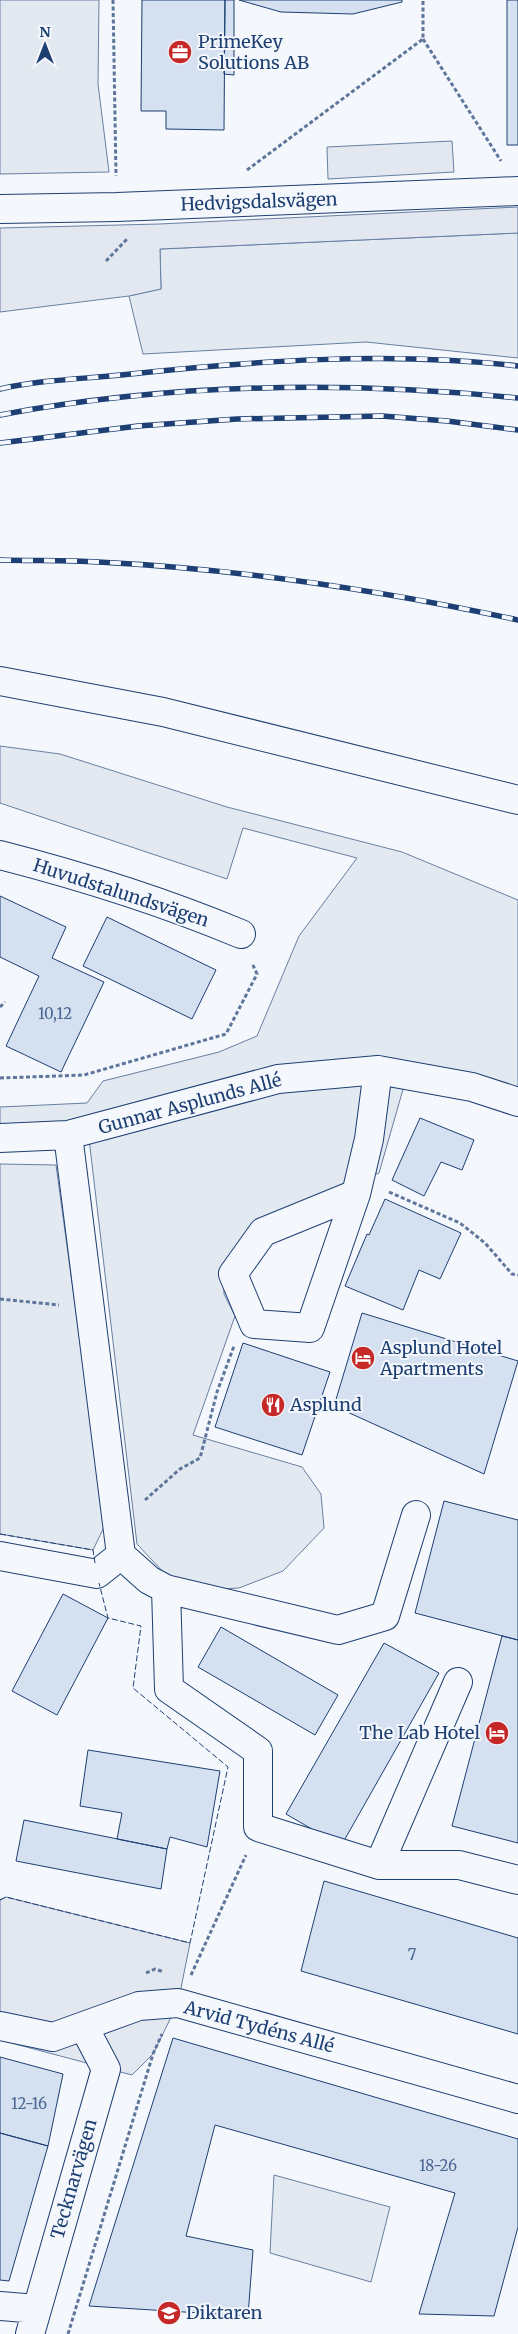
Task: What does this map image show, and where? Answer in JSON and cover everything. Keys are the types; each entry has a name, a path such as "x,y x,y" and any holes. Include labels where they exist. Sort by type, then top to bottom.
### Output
{"street":[{"name":"Hedvigsdalsvägen","path":"0,209 117,208 518,191"},
{"path":"0,681 163,712 518,800"},
{"name":"Huvudstalundsvägen","path":"0,855 61,871 181,909 241,934"},
{"path":"356,1194 263,1232 233,1274 254,1324 310,1328 356,1194 369,1139 378,1070"},
{"name":"Gunnar Asplunds Allé","path":"0,1138 68,1135 278,1079 378,1070 472,1087 518,1102"},
{"path":"68,1135 121,1555 149,1580 166,1589 338,1630 385,1616 416,1515"},
{"path":"0,1556 97,1574 121,1555"},
{"path":"166,1589 169,1689 258,1751 258,1827 379,1865 459,1865 518,1880"},
{"path":"379,1865 458,1682"},
{"name":"Arvid Tydéns Allé","path":"0,2026 53,2037 139,2006 176,2004 518,2099"},
{"name":"Tecknarvägen","path":"33,2322 106,2069 84,2027"},
{"path":"0,2306 33,2322"}],"path":[{"path":"113,0 116,177"},
{"path":"423,0 423,40 501,163"},
{"path":"244,172 423,40"},
{"path":"0,1078 84,1075 226,1034 257,974 241,934"},
{"path":"0,1006 6,1002"},
{"path":"388,1192 460,1223 485,1243 512,1274 518,1276"},
{"path":"0,1299 91,1309"},
{"path":"118,1524 180,1469 200,1458 218,1392 238,1335 254,1324"},
{"path":"190,1979 258,1827"},
{"path":"68,2334 153,2054 176,2004"}],"shaded area":[{"path":"0,0 99,0 98,84 109,172 0,174"},
{"path":"452,141 454,172 328,179 327,147"},
{"path":"518,207 518,233 160,249 161,289 129,296 0,312 0,228 159,224"},
{"path":"518,233 518,358 366,342 143,354 129,296 161,289 160,249"},
{"path":"0,746 60,754 227,807 402,852 518,900 518,1090 410,1065 379,1173 255,1225 224,1266 224,1294 235,1316 193,1435 302,1467 321,1494 324,1528 283,1571 239,1588 181,1591 137,1544 87,1122 0,1126 0,1107 87,1103 103,1081 219,1052 257,1036 299,936 357,858 243,828 227,879 0,803"},
{"path":"0,1164 56,1165 105,1525 93,1550 0,1534"},
{"path":"6,1897 190,1943 178,2003 153,2054 132,2075 0,2040 0,1900"},
{"path":"274,2175 390,2207 371,2282 270,2253"}],"building":[{"path":"142,0 225,0 224,130 166,129 166,111 141,111"},
{"path":"225,0 234,0 234,75 224,74"},
{"path":"239,0 402,0 402,2 353,14 281,12"},
{"path":"507,0 518,0 518,145 507,145"},
{"path":"0,896 66,927 52,958 104,982 61,1072 6,1046 39,976 0,957"},
{"path":"107,917 216,970 192,1019 83,966"},
{"path":"420,1118 474,1140 462,1170 441,1162 424,1196 392,1180"},
{"path":"385,1199 461,1233 440,1279 419,1270 403,1310 345,1286 367,1234 369,1235"},
{"path":"362,1313 518,1361 484,1474 334,1406"},
{"path":"243,1343 330,1372 302,1455 215,1427"},
{"path":"444,1501 518,1520 518,1640 415,1613"},
{"path":"63,1594 108,1618 57,1715 12,1691"},
{"path":"221,1627 338,1695 315,1735 198,1667"},
{"name":"The Lab Hotel","path":"502,1636 518,1640 518,1843 452,1826"},
{"path":"384,1643 439,1673 341,1846 286,1814"},
{"path":"88,1750 220,1771 207,1847 170,1837 167,1849 117,1839 122,1813 80,1806"},
{"path":"24,1820 167,1849 161,1889 16,1861"},
{"path":"324,1881 518,1938 518,2034 301,1971"},
{"path":"173,2038 518,2139 518,2227 494,2316 419,2314 455,2193 215,2125 186,2236 253,2250 248,2316 89,2306"},
{"path":"0,2057 63,2074 48,2146 0,2133"},
{"path":"0,2133 48,2146 9,2281 0,2280"}],"railway":[{"path":"0,389 45,382 269,362 420,359 518,366"},
{"path":"0,415 64,404 129,396 259,388 389,389 518,398"},
{"path":"0,443 138,426 237,419 382,416 447,421 518,430"},
{"path":"0,560 151,565 310,582 414,599 518,620"}],"fence":[{"path":"0,1534 93,1550 95,1563"},
{"path":"0,1900 6,1897 190,1943 228,1767 133,1688 141,1626 108,1618 99,1583"}],"place":[{"name":"PrimeKey Solutions AB","path":"180,52"},
{"name":"Asplund Hotel Apartments","path":"363,1358"},
{"name":"Asplund","path":"273,1405"},
{"name":"The Lab Hotel","path":"497,1733"},
{"name":"Diktaren","path":"169,2313"}]}
